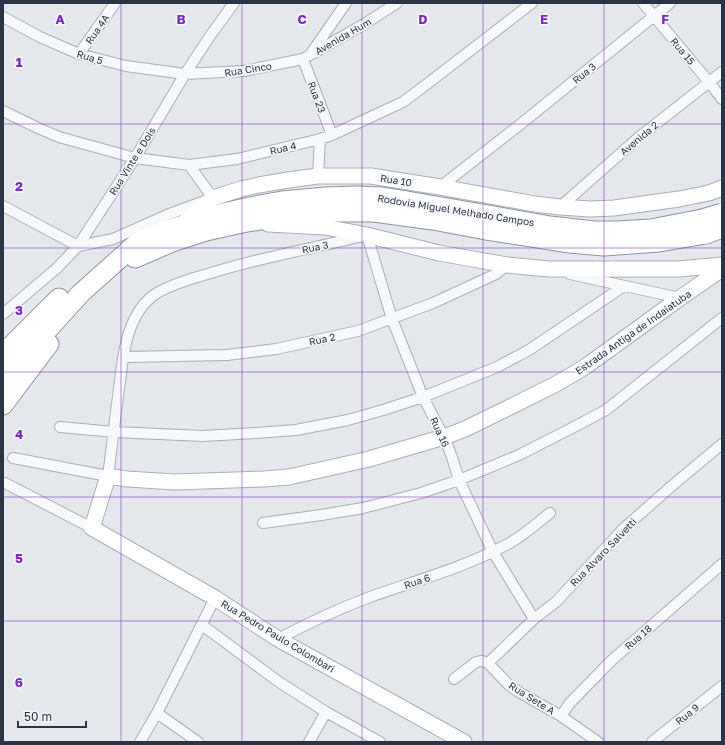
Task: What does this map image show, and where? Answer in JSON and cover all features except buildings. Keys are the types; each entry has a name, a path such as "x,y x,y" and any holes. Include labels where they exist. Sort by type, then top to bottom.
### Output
{"highway":[{"name":"Rodovia Miguel Melhado Campos","path":"3,379 68,306 108,269 144,247 167,230 223,213 250,207 305,199 357,196 380,197 550,226 594,231 651,229 713,230"},
{"name":"Rodovia Miguel Melhado Campos","path":"144,247 172,242 206,231 242,223 296,214 326,212 374,212 433,220 570,243 604,246 659,242 713,230 722,213"},
{"path":"3,354 60,297 78,283 101,266 144,247"},
{"path":"3,405 62,328 93,295 144,247"}],"main road":[{"name":"Rua 10","path":"213,198 259,185 318,176 371,176 535,204 590,209 614,208 679,200 715,191"},
{"path":"713,230 715,191"},
{"path":"181,226 213,198"},
{"path":"242,223 325,227 367,235"},
{"name":"Rua 3","path":"367,235 439,254 507,265 549,269"},
{"path":"549,269 679,269 722,265"},
{"name":"Estrada Antiga de Indaiatuba","path":"108,476 126,479 175,482 290,477 369,459 444,437 510,408 586,367 680,298 722,270"},
{"path":"92,528 108,476"},
{"name":"Rua Pedro Paulo Colombari","path":"92,528 215,598 278,639 464,742"}],"street":[{"name":"Rua 4A","path":"79,54 114,3"},
{"name":"Rua Vinte e Dois","path":"4,312 57,268 78,246 135,158 185,74 234,3"},
{"path":"306,57 346,3"},
{"name":"Avenida Hum","path":"306,57 375,18 397,3"},
{"name":"Rua 4","path":"3,111 32,126 59,137 135,158 189,165 237,158 332,135 403,102 532,3"},
{"name":"Rua 15","path":"643,3 710,82 722,99"},
{"name":"Rua 3","path":"440,187 522,123 670,3"},
{"name":"Rua 5","path":"3,17 40,37 79,54 126,66 185,74"},
{"name":"Rua Cinco","path":"185,74 244,71 306,57"},
{"name":"Rua 23","path":"306,57 332,135"},
{"name":"Avenida 2","path":"560,207 638,138 722,72"},
{"path":"318,176 320,139"},
{"path":"189,165 213,198"},
{"name":"Rua 10","path":"78,246 113,239 167,215 213,198"},
{"path":"3,206 78,246"},
{"name":"Rua 3","path":"108,476 124,357 129,333 134,319 142,306 157,293 171,286 238,264 367,235"},
{"name":"Rua 16","path":"367,235 392,319 423,397 444,437 452,457 458,480 492,552 534,619"},
{"name":"Rua 2","path":"124,357 227,355 276,349 358,331 433,304 496,274 507,265"},
{"name":"Rua 3","path":"549,269 680,298"},
{"path":"60,427 114,432 203,436 296,430 348,420 423,397 497,367 529,350 624,286"},
{"path":"263,523 363,508 421,493 458,480 519,455 606,410 722,318"},
{"name":"Rua Alvaro Salvetti","path":"488,663 534,619 557,601 623,529 722,444"},
{"path":"13,458 108,476"},
{"path":"5,483 92,528"},
{"name":"Rua 6","path":"278,639 316,619 369,598 457,567 492,552 514,541 550,513"},
{"name":"Rua 18","path":"560,716 570,703 612,660 722,564"},
{"path":"140,742 157,713 215,598"},
{"path":"202,625 280,682 326,712 380,742"},
{"path":"454,679 476,662 482,661 488,663"},
{"name":"Rua Sete A","path":"488,663 509,685 517,691 560,716 598,742"},
{"name":"Rua 9","path":"652,742 722,686"},
{"path":"309,742 326,712"},
{"path":"157,713 198,742"}]}
